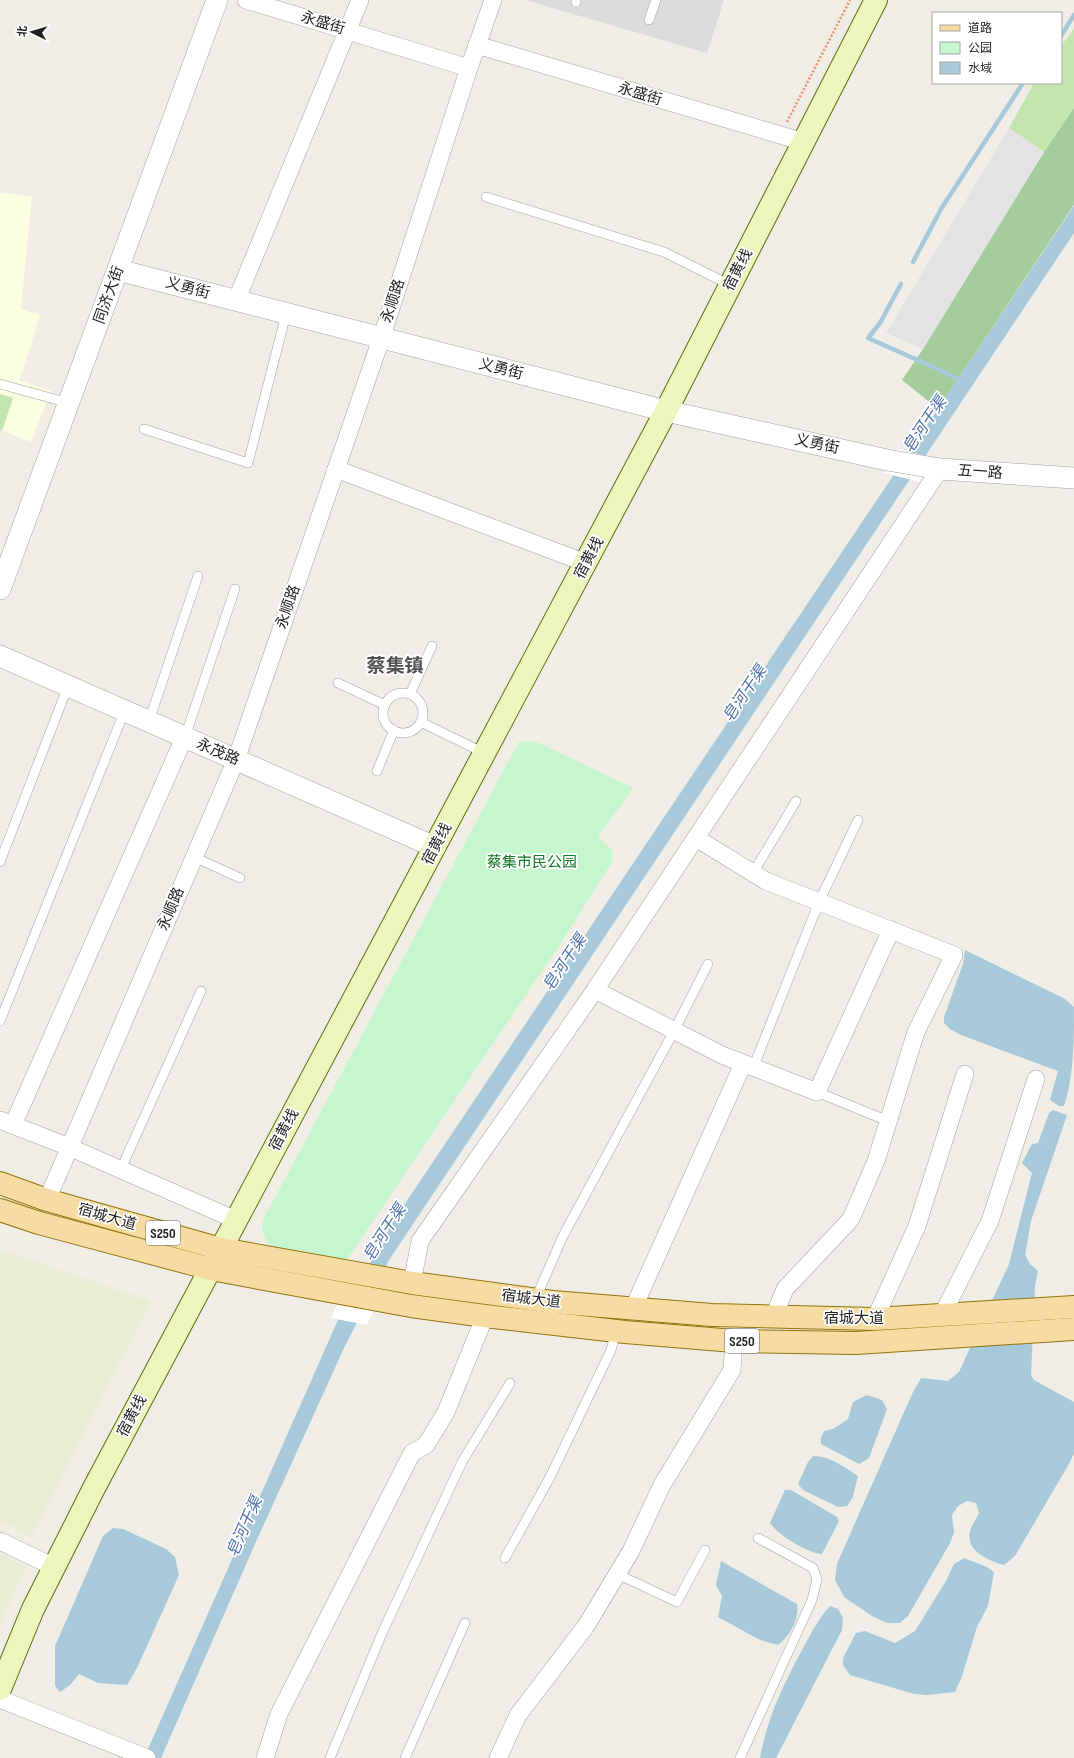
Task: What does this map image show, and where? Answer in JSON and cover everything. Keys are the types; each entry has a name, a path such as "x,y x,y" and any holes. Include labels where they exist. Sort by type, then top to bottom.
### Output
{"main road":[{"name":"宿黄线","path":"0,1689 33,1609 94,1488 210,1268 436,847 666,411 876,0"},
{"name":"宿城大道","path":"0,1183 46,1200 221,1249 412,1283 535,1300 712,1315 875,1319 1074,1307"},
{"name":"宿城大道","path":"0,1210 39,1223 210,1268 411,1306 616,1331 734,1341 856,1343 1074,1329"}],"street":[{"name":"同济大街","path":"0,589 217,0"},
{"name":"永盛街","path":"246,0 469,68"},
{"path":"236,301 360,0"},
{"name":"永顺路","path":"46,1200 236,760 381,339 469,68 493,0"},
{"name":"永盛街","path":"477,46 804,142"},
{"name":"义勇街","path":"118,270 381,339 666,411 887,460"},
{"name":"五一路","path":"887,460 940,469 1074,478"},
{"path":"412,1283 420,1241 595,990 940,469"},
{"path":"336,470 586,563"},
{"name":"永茂路","path":"0,656 125,710 184,738 436,847"},
{"path":"184,738 7,1122 121,1169 236,1220"},
{"path":"696,838 766,881 954,955 916,1032 876,1161 851,1219 785,1289 774,1316"},
{"path":"595,990 722,1055 817,1092 891,930"},
{"path":"634,1309 748,1066"},
{"path":"875,1319 917,1226 965,1074"},
{"path":"942,1315 990,1221 1036,1079"},
{"path":"265,1758 279,1714 412,1453 426,1445 446,1412 485,1316"},
{"path":"498,1758 518,1715 586,1626 631,1551 662,1485 732,1370 734,1341"},
{"path":"0,1541 54,1567"},
{"path":"0,1699 147,1758"}],"lane":[{"path":"649,20 656,0"},
{"path":"486,197 664,252 731,285"},
{"path":"144,429 248,463 286,314"},
{"path":"0,384 69,403"},
{"path":"149,721 198,576"},
{"path":"184,738 235,589"},
{"path":"410,694 432,646"},
{"path":"338,683 385,705"},
{"path":"0,862 68,686"},
{"path":"398,694 410,694 421,704 423,716 421,722 412,731 400,732 394,730 385,721 383,715 385,705 392,696 398,694"},
{"path":"0,1021 125,710"},
{"path":"421,722 485,753"},
{"path":"377,771 394,730"},
{"path":"753,873 796,801"},
{"path":"748,1066 819,902 858,820"},
{"path":"194,857 240,878"},
{"path":"535,1300 563,1236 674,1031 708,964"},
{"path":"121,1169 201,991"},
{"path":"817,1092 888,1121"},
{"path":"505,1558 549,1479 611,1350 616,1331"},
{"path":"330,1758 383,1631 462,1462 510,1383"},
{"path":"740,1758 812,1600 817,1579 813,1568 758,1538"},
{"path":"617,1574 677,1602 705,1550"},
{"path":"405,1758 465,1623"}],"path":[{"path":"781,135 850,0"}],"shaded area":[{"path":"525,0 724,0 707,53"},
{"path":"1009,128 1044,152 923,349 886,333"},
{"path":"0,192 32,197 21,309 40,315 20,380 51,391 31,442 0,430"},
{"path":"0,1250 151,1301 31,1537 0,1520"},
{"path":"0,1554 26,1567 0,1624"}],"green space":[{"path":"1074,29 1074,108 1044,152 1009,128 1033,84 1062,84 1062,45"},
{"path":"1074,108 1074,205 938,409 902,380 923,349 1044,152"},
{"path":"0,394 13,398 2,431 0,430"},
{"name":"蔡集市民公园","path":"530,741 539,743 633,788 598,837 613,851 612,862 561,943 346,1261 279,1248 267,1243 262,1230 263,1220 519,742"}],"water":[{"path":"1074,206 1074,233 389,1260 344,1348 255,1544 161,1758 144,1758 338,1320 396,1217"},
{"path":"965,950 1065,999 1074,1007 1072,1070 1064,1106 1059,1106 1050,1100 1058,1071 961,1035 950,1029 944,1023 944,1017 963,964"},
{"path":"1053,1110 1067,1115 1031,1221 1025,1255 1030,1264 1038,1271 1035,1286 1031,1375 1034,1380 1074,1402 1074,1453 1015,1556 1004,1565 979,1554 971,1544 969,1538 970,1531 979,1513 976,1503 967,1501 958,1506 952,1515 954,1532 950,1543 908,1616 900,1623 887,1623 872,1616 844,1597 835,1580 837,1564 912,1394 921,1378 948,1381 959,1372 1009,1264 1032,1173 1022,1163 1032,1144 1038,1143 1049,1113"},
{"path":"867,1395 882,1400 887,1409 869,1458 859,1464 821,1444 821,1438 824,1431 833,1429 848,1419 853,1402"},
{"path":"813,1456 819,1456 831,1460 858,1476 853,1497 847,1506 838,1507 803,1490 798,1484 808,1462"},
{"path":"785,1490 791,1490 837,1517 839,1521 822,1554 793,1543 779,1533 770,1523"},
{"path":"113,1528 123,1529 166,1549 175,1557 179,1575 137,1668 127,1685 98,1683 79,1674 70,1685 60,1692 55,1686 55,1646 103,1536"},
{"path":"964,1558 987,1567 994,1572 988,1606 977,1627 961,1679 955,1692 927,1695 914,1694 850,1675 843,1665 843,1658 856,1633 865,1631 895,1643 915,1631 946,1581 954,1564"},
{"path":"721,1561 797,1604 798,1610 793,1627 778,1645 760,1640 718,1617 722,1596 716,1585"},
{"path":"830,1606 838,1609 843,1618 842,1630 776,1758 760,1758 771,1716 782,1689 812,1632"}],"pier":[{"path":"898,449 934,458 920,482 884,473"},
{"path":"354,1265 391,1272 367,1325 331,1318"}],"waterway":[{"path":"1062,34 1074,15"},
{"path":"913,262 941,209 1022,84"},
{"path":"901,284 880,323 868,338 949,374 963,383"}],"district":[{"name":"蔡集镇","path":"395,666"}],"water label":[{"name":"皂河干渠","path":"925,425"},
{"name":"皂河干渠","path":"745,694"},
{"name":"皂河干渠","path":"565,963"},
{"name":"皂河干渠","path":"385,1233"},
{"name":"皂河干渠","path":"245,1527"}]}
